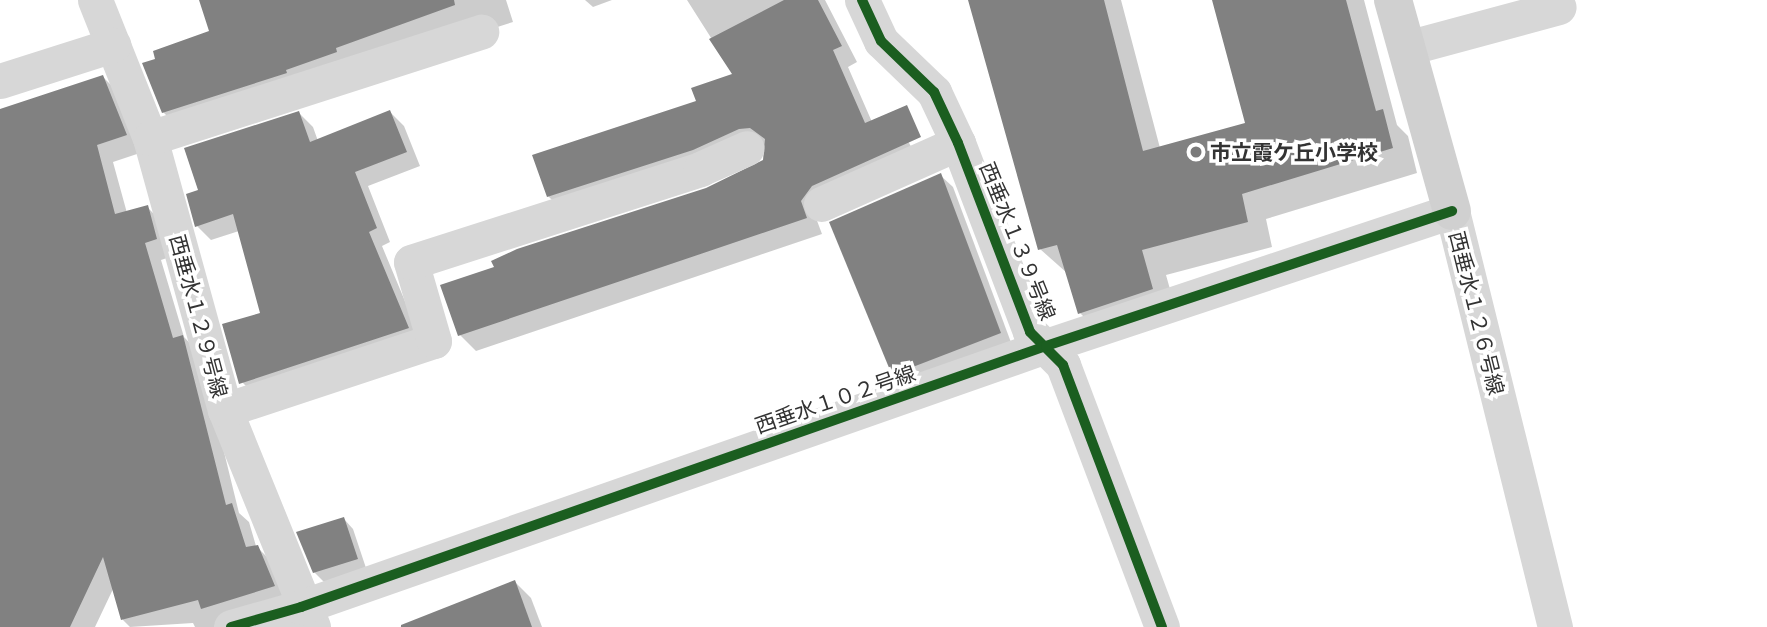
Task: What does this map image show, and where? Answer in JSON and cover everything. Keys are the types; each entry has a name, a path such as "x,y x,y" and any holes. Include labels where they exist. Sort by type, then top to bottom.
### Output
{"street":[{"name":"西垂水１２９号線","path":"95,0 150,138 225,410 307,617"},
{"name":"西垂水１３９号線","path":"862,0 881,41 934,92 958,143 1030,332 1063,365 1162,627"},
{"name":"西垂水１２６号線","path":"1393,0 1452,211 1555,627"},
{"path":"1407,48 1559,7"},
{"path":"150,138 481,32"},
{"path":"0,81 113,45"},
{"path":"821,204 958,143"},
{"path":"225,410 434,341 411,262 700,169 747,148"},
{"name":"西垂水１０２号線","path":"231,627 307,617 1046,346 1452,211"}],"building":[{"path":"199,0 454,0 455,5 336,48 337,52 286,70 287,73 162,113 142,63 155,59 153,51 209,31"},
{"path":"784,0 818,0 842,46 833,50 865,123 907,105 921,137 812,186 801,201 807,218 458,336 440,285 494,267 491,261 517,249 706,188 763,160 765,139 750,128 739,129 693,150 547,197 532,155 696,101 691,88 732,74 709,39"},
{"path":"968,0 1104,0 1143,151 1245,123 1212,0 1346,0 1376,111 1383,109 1393,148 1242,194 1248,222 1142,250 1153,289 1078,314 1057,245 1038,250"},
{"path":"103,75 127,135 97,145 115,214 148,205 157,239 145,243 173,338 183,335 226,505 232,503 246,547 258,545 275,586 201,609 198,600 121,620 103,557 70,627 0,627 0,109"},
{"path":"390,110 407,152 355,172 377,228 369,232 409,328 239,384 222,324 260,313 233,214 195,227 186,194 198,190 184,148 299,111 310,142"},
{"path":"941,173 1001,333 892,375 829,222"},
{"path":"344,517 358,559 313,573 296,532"},
{"path":"515,580 532,627 401,627 401,625"}],"cycle path":[{"path":"862,0 881,41 934,92 958,143 1030,332 1063,365 1162,627"},
{"path":"231,627 301,607 1046,346 1452,211"}],"place":[{"name":"市立霞ケ丘小学校","path":"1196,152"}]}
